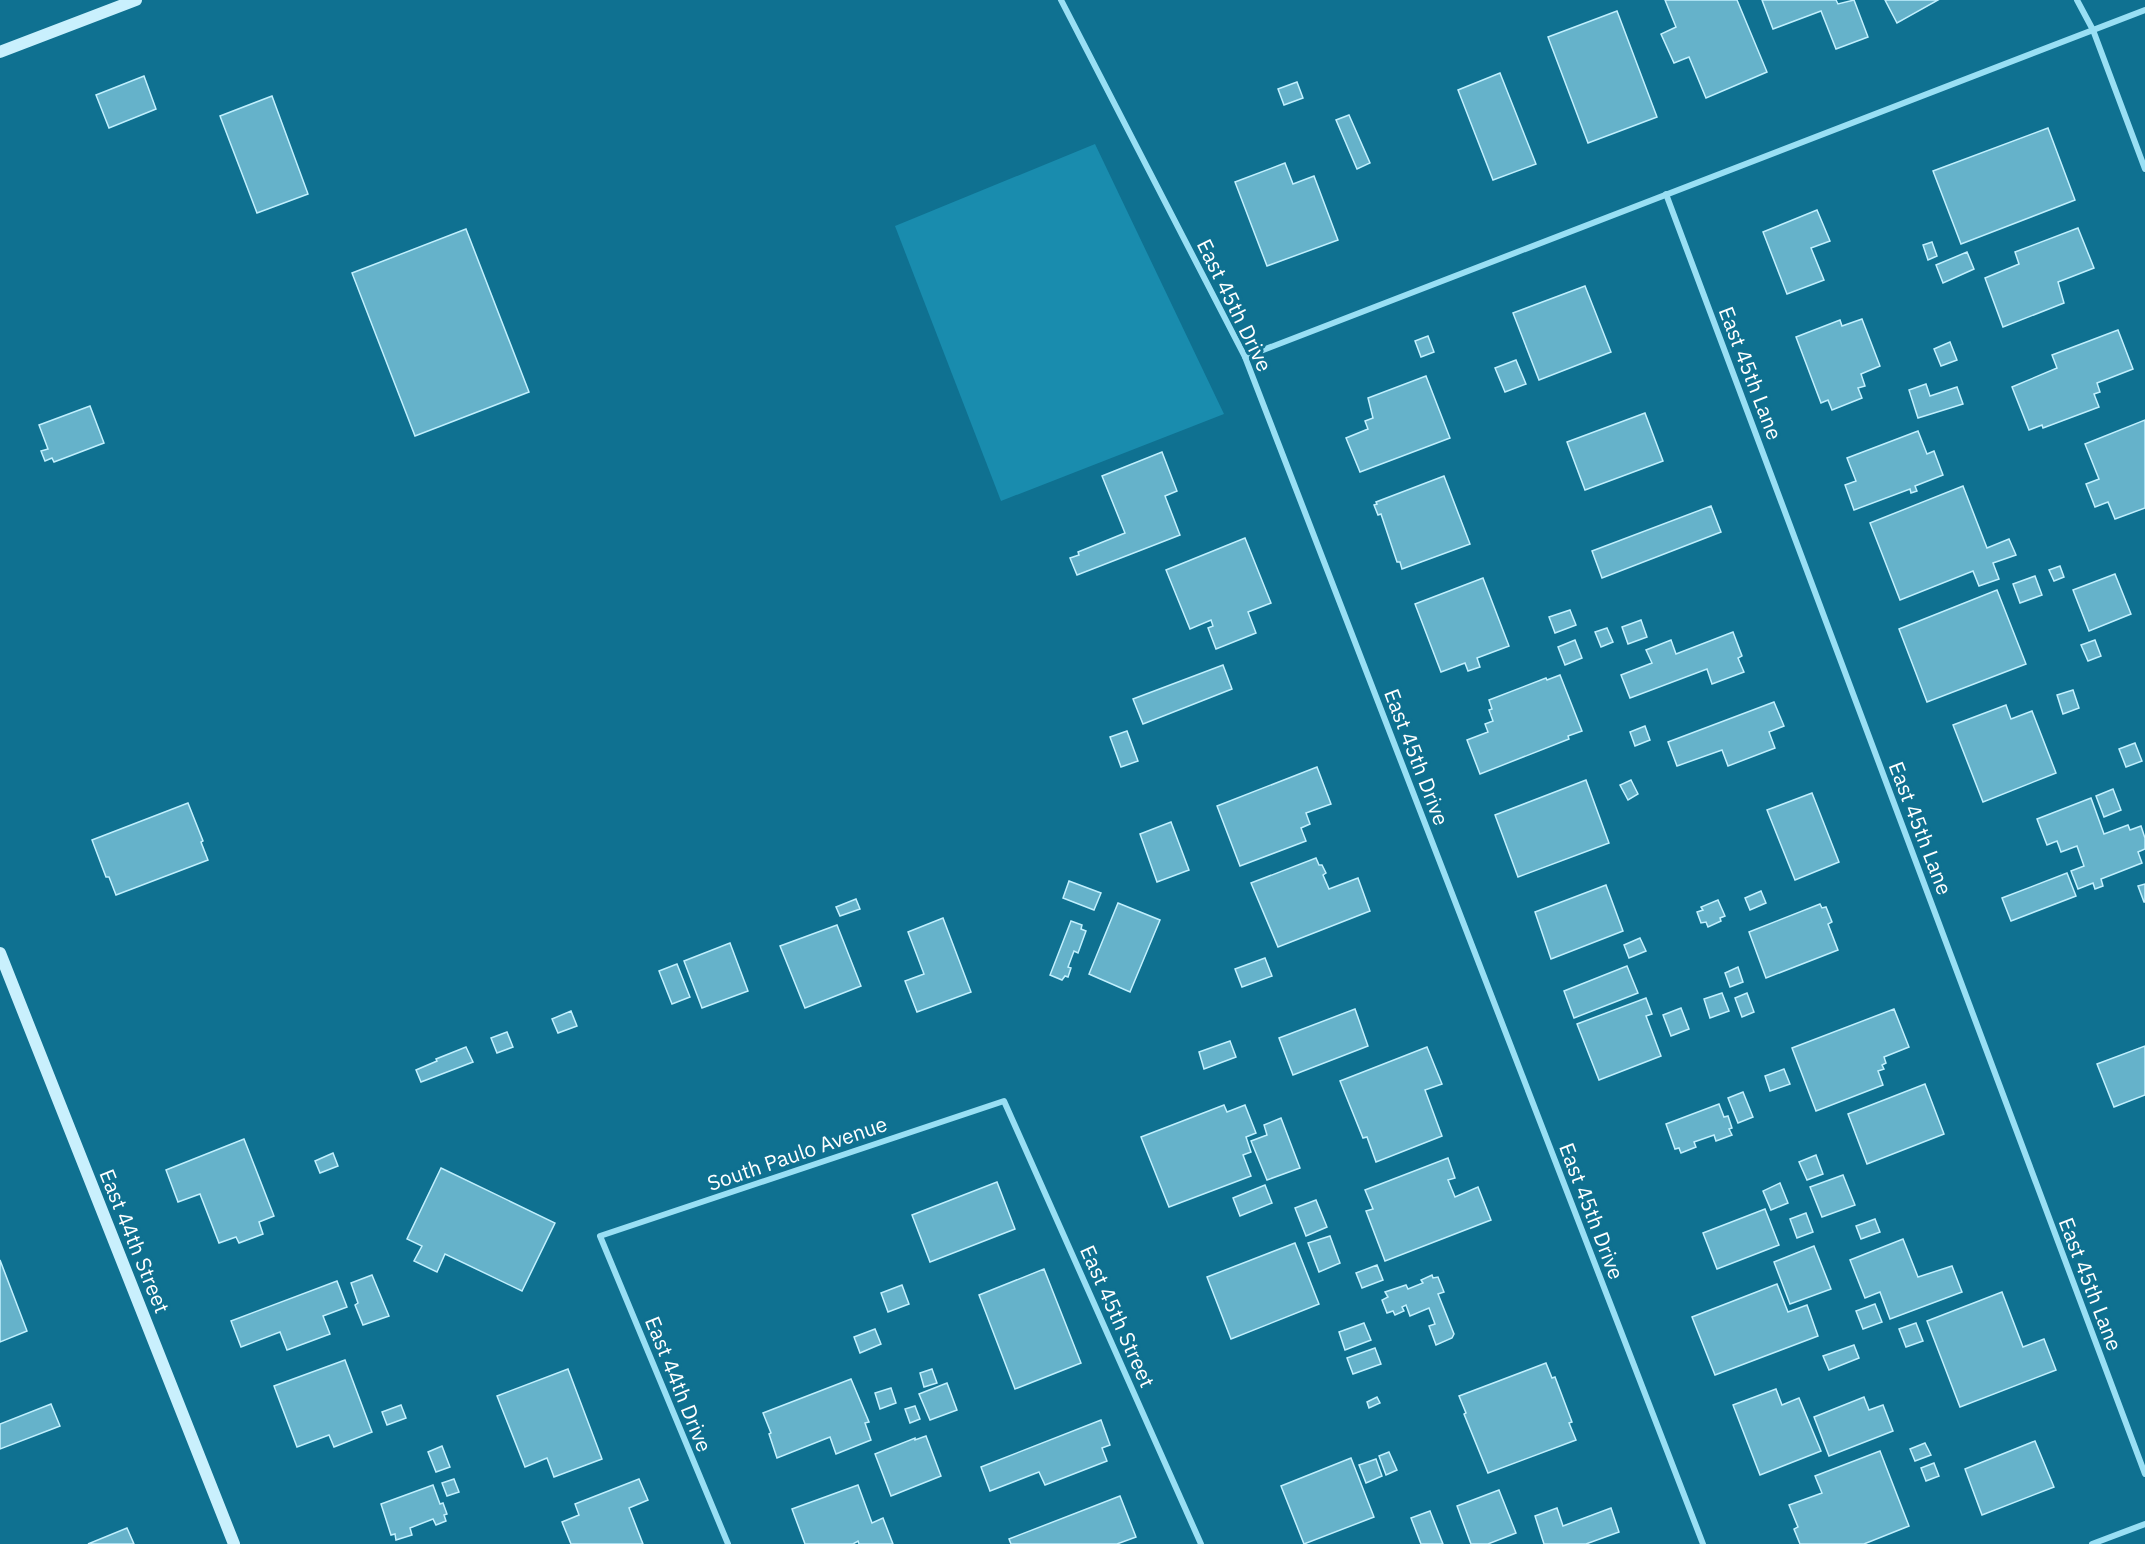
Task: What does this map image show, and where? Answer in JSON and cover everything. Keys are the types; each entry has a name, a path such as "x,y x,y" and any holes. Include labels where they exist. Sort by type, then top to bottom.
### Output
{"street":[{"path":"0,52 136,0"},
{"name":"East 45th Drive","path":"1061,0 1245,357 1703,1544"},
{"path":"2077,0 2093,30 2145,169"},
{"path":"1245,357 2145,10"},
{"name":"East 45th Lane","path":"1666,194 2145,1474"},
{"name":"East 44th Street","path":"0,953 234,1544"},
{"name":"South Paulo Avenue","path":"600,1236 1004,1101"},
{"name":"East 45th Street","path":"1004,1101 1201,1544"},
{"name":"East 44th Drive","path":"600,1236 728,1544"},
{"path":"2092,1544 2145,1524"}],"shaded area":[{"path":"1095,144 1224,414 1001,501 895,226"}],"building":[{"path":"1665,0 1737,0 1767,72 1706,98 1689,57 1674,63 1661,34 1676,27"},
{"path":"1762,0 1836,0 1838,4 1854,0 1868,37 1836,49 1821,11 1773,29"},
{"path":"1885,0 1938,0 1897,23"},
{"path":"1617,11 1657,117 1588,143 1548,37"},
{"path":"1500,73 1536,164 1493,180 1458,90"},
{"path":"144,76 156,109 109,128 96,95"},
{"path":"1297,82 1303,98 1284,105 1278,89"},
{"path":"272,96 308,194 257,213 220,116"},
{"path":"1349,115 1370,163 1357,169 1336,120"},
{"path":"2048,128 2075,200 1961,244 1933,171"},
{"path":"1285,163 1293,184 1314,176 1338,240 1267,266 1235,182"},
{"path":"1817,210 1830,241 1811,248 1824,280 1787,294 1763,232"},
{"path":"2078,228 2094,268 2058,282 2064,303 2003,327 1985,278 2019,264 2015,252"},
{"path":"466,229 529,392 415,436 352,273"},
{"path":"1932,242 1937,256 1928,260 1923,245"},
{"path":"1967,252 1974,269 1943,283 1936,265"},
{"path":"1585,286 1611,352 1539,380 1513,313"},
{"path":"1862,319 1880,366 1861,374 1865,386 1858,388 1862,398 1832,410 1828,400 1821,403 1796,337 1840,320 1842,326"},
{"path":"2118,330 2133,369 2097,383 2100,392 2094,394 2099,407 2043,428 2042,425 2029,430 2012,387 2057,368 2052,355"},
{"path":"1428,336 1434,352 1421,357 1415,341"},
{"path":"1950,342 1957,360 1941,366 1934,349"},
{"path":"1516,360 1526,384 1505,392 1495,368"},
{"path":"1426,376 1450,438 1360,472 1346,438 1368,429 1365,421 1373,418 1368,398"},
{"path":"1926,384 1930,396 1957,387 1963,404 1918,418 1909,390"},
{"path":"90,406 104,443 54,462 52,458 45,461 41,451 48,449 39,425"},
{"path":"1645,413 1663,461 1585,490 1567,442"},
{"path":"2145,420 2145,508 2115,519 2108,502 2095,507 2086,484 2099,479 2085,444"},
{"path":"1918,431 1927,454 1934,451 1943,475 1915,486 1917,491 1911,493 1910,489 1854,510 1845,485 1856,481 1847,458"},
{"path":"1162,452 1177,491 1165,496 1180,535 1077,575 1070,558 1079,555 1078,552 1125,533 1102,476"},
{"path":"1444,476 1470,544 1402,569 1400,562 1397,562 1381,514 1378,515 1374,505 1377,504 1376,502"},
{"path":"1963,486 1987,548 2009,539 2016,555 1993,563 1999,579 1979,586 1973,571 1900,600 1870,523"},
{"path":"1711,506 1721,532 1602,578 1592,551"},
{"path":"1245,538 1271,603 1248,612 1256,633 1216,649 1208,628 1213,626 1211,620 1190,629 1166,570"},
{"path":"2060,566 2064,577 2054,581 2049,570"},
{"path":"2115,574 2131,614 2089,631 2073,590"},
{"path":"2035,576 2042,595 2020,603 2013,584"},
{"path":"1483,578 1509,646 1477,658 1480,667 1468,671 1465,663 1441,672 1415,604"},
{"path":"1997,590 2026,664 1927,702 1899,629"},
{"path":"1570,610 1576,625 1555,633 1549,617"},
{"path":"1641,620 1647,637 1628,644 1622,627"},
{"path":"1607,628 1613,642 1601,647 1595,632"},
{"path":"1733,632 1742,656 1738,658 1744,672 1712,684 1707,669 1630,698 1621,675 1652,663 1646,650 1671,640 1676,654"},
{"path":"1575,640 1582,658 1565,665 1558,647"},
{"path":"2095,640 2101,656 2088,661 2081,645"},
{"path":"1223,665 1232,689 1143,724 1133,699"},
{"path":"1560,675 1582,731 1568,736 1569,739 1480,774 1467,740 1488,732 1485,724 1493,721 1489,710 1492,709 1489,700 1546,678 1547,680"},
{"path":"2073,690 2079,708 2063,714 2057,695"},
{"path":"1774,702 1784,726 1769,732 1775,748 1728,766 1722,750 1677,766 1668,742"},
{"path":"2006,705 2011,719 2032,711 2056,773 1983,802 1953,725"},
{"path":"1645,726 1650,740 1635,746 1630,732"},
{"path":"1127,731 1138,761 1121,767 1110,737"},
{"path":"2135,743 2142,761 2126,767 2119,749"},
{"path":"1317,767 1331,804 1306,813 1310,824 1301,828 1306,841 1240,866 1217,806"},
{"path":"1586,780 1609,843 1518,877 1495,815"},
{"path":"1631,780 1638,794 1628,800 1620,785"},
{"path":"2113,789 2121,810 2104,817 2096,796"},
{"path":"1812,793 1839,862 1795,880 1767,810"},
{"path":"2091,798 2104,834 2128,825 2130,830 2141,826 2145,838 2145,849 2138,852 2142,863 2101,879 2103,886 2095,889 2093,883 2078,889 2071,871 2084,866 2077,846 2061,852 2057,841 2047,845 2037,819"},
{"path":"188,803 208,860 116,895 109,877 106,877 92,840"},
{"path":"1171,822 1189,870 1157,882 1140,834"},
{"path":"1316,858 1326,873 1323,875 1329,889 1358,878 1370,911 1278,947 1251,883"},
{"path":"2067,873 2076,896 2011,921 2002,898"},
{"path":"1069,881 1101,893 1094,910 1063,898"},
{"path":"2145,884 2145,902 2144,902 2138,886"},
{"path":"1606,885 1623,931 1551,959 1535,912"},
{"path":"1761,891 1766,903 1750,910 1745,898"},
{"path":"856,899 860,909 840,916 836,907"},
{"path":"1718,900 1725,916 1720,918 1721,921 1708,927 1706,922 1701,923 1697,912 1703,910 1701,907"},
{"path":"1118,903 1160,920 1130,992 1089,974"},
{"path":"1820,904 1822,908 1826,907 1832,922 1828,924 1838,950 1766,978 1749,932"},
{"path":"943,918 971,992 917,1012 905,981 924,974 908,932"},
{"path":"1071,921 1082,925 1081,929 1086,931 1078,953 1074,951 1068,967 1071,968 1068,977 1065,976 1062,980 1050,975"},
{"path":"837,925 861,986 805,1008 780,946"},
{"path":"1640,938 1646,951 1629,958 1624,945"},
{"path":"730,943 748,991 702,1008 684,961"},
{"path":"1265,958 1272,976 1242,987 1235,969"},
{"path":"677,964 690,997 672,1004 659,971"},
{"path":"1627,966 1638,993 1574,1018 1564,991"},
{"path":"1738,967 1743,982 1730,987 1725,973"},
{"path":"1722,993 1729,1011 1710,1018 1704,999"},
{"path":"1747,993 1754,1012 1742,1017 1735,998"},
{"path":"1646,998 1652,1014 1646,1016 1661,1056 1599,1080 1577,1024"},
{"path":"1681,1008 1689,1029 1671,1036 1663,1015"},
{"path":"1355,1009 1368,1046 1293,1075 1279,1038"},
{"path":"1894,1009 1909,1047 1884,1057 1886,1063 1882,1065 1884,1069 1878,1071 1883,1085 1816,1111 1792,1048"},
{"path":"571,1011 577,1026 558,1033 552,1019"},
{"path":"507,1032 513,1047 497,1053 491,1038"},
{"path":"1230,1041 1236,1057 1204,1069 1199,1052"},
{"path":"2145,1046 2145,1095 2114,1107 2097,1064"},
{"path":"466,1047 473,1062 421,1082 416,1070"},
{"path":"1427,1047 1442,1084 1425,1090 1442,1136 1376,1162 1367,1137 1363,1138 1340,1081"},
{"path":"1784,1069 1790,1084 1770,1091 1765,1076"},
{"path":"1925,1084 1944,1134 1867,1164 1848,1114"},
{"path":"1743,1092 1753,1117 1738,1123 1728,1098"},
{"path":"1719,1104 1724,1117 1728,1116 1732,1135 1716,1141 1714,1135 1694,1142 1696,1147 1681,1153 1679,1148 1675,1149 1666,1124"},
{"path":"1224,1105 1227,1112 1245,1105 1256,1133 1246,1137 1251,1152 1243,1155 1251,1176 1169,1207 1141,1137"},
{"path":"1281,1118 1300,1168 1267,1180 1251,1141 1267,1135 1264,1125"},
{"path":"244,1139 274,1216 259,1222 263,1234 239,1243 236,1237 219,1243 200,1194 178,1202 166,1170"},
{"path":"333,1153 338,1166 320,1173 315,1161"},
{"path":"1816,1155 1823,1174 1807,1180 1799,1162"},
{"path":"1448,1158 1455,1178 1448,1180 1455,1197 1478,1187 1491,1220 1385,1261 1366,1211 1373,1209 1365,1190"},
{"path":"441,1168 555,1223 522,1291 445,1254 437,1272 414,1261 422,1246 407,1239"},
{"path":"1843,1175 1855,1205 1822,1217 1810,1187"},
{"path":"997,1182 1015,1229 930,1262 912,1215"},
{"path":"1780,1183 1788,1203 1771,1210 1763,1191"},
{"path":"1265,1185 1272,1203 1240,1216 1233,1198"},
{"path":"1316,1200 1327,1227 1306,1236 1295,1208"},
{"path":"1765,1209 1779,1245 1717,1269 1703,1233"},
{"path":"1806,1213 1813,1232 1797,1238 1790,1219"},
{"path":"1875,1219 1880,1232 1861,1239 1856,1226"},
{"path":"1330,1236 1340,1263 1319,1272 1308,1243"},
{"path":"1903,1239 1918,1277 1952,1266 1962,1292 1890,1319 1880,1292 1865,1298 1850,1260"},
{"path":"1295,1243 1319,1304 1231,1339 1207,1277"},
{"path":"1814,1246 1831,1289 1790,1304 1774,1262"},
{"path":"0,1260 27,1331 0,1342"},
{"path":"1377,1265 1383,1280 1362,1288 1356,1273"},
{"path":"1044,1269 1081,1363 1015,1389 979,1295"},
{"path":"372,1275 389,1316 363,1325 355,1305 358,1303 351,1283"},
{"path":"1432,1275 1433,1278 1438,1277 1444,1292 1438,1294 1454,1334 1452,1338 1436,1345 1429,1326 1435,1324 1429,1308 1410,1316 1406,1305 1402,1307 1404,1311 1395,1315 1393,1311 1387,1313 1382,1300 1388,1297 1385,1292 1406,1285 1408,1289 1423,1283 1421,1280"},
{"path":"337,1281 347,1307 323,1316 330,1334 287,1350 280,1332 241,1347 231,1321"},
{"path":"1777,1284 1788,1312 1807,1305 1818,1336 1715,1375 1692,1317"},
{"path":"902,1285 909,1304 888,1312 881,1293"},
{"path":"2002,1292 2023,1347 2044,1339 2056,1370 1960,1407 1927,1321"},
{"path":"1875,1304 1882,1322 1863,1329 1856,1311"},
{"path":"1364,1323 1371,1340 1345,1350 1339,1332"},
{"path":"1916,1323 1923,1341 1906,1347 1899,1329"},
{"path":"875,1329 881,1344 860,1353 854,1337"},
{"path":"1854,1345 1859,1358 1829,1370 1823,1356"},
{"path":"1375,1348 1381,1364 1353,1374 1347,1358"},
{"path":"345,1360 372,1432 334,1447 329,1435 297,1447 274,1386"},
{"path":"1546,1363 1552,1378 1555,1377 1572,1422 1569,1423 1576,1440 1488,1473 1459,1396"},
{"path":"568,1369 602,1459 554,1477 547,1458 525,1467 497,1396"},
{"path":"932,1369 937,1383 924,1387 920,1373"},
{"path":"851,1379 869,1422 865,1423 871,1440 836,1454 830,1437 777,1458 763,1413"},
{"path":"947,1383 957,1410 930,1420 919,1394"},
{"path":"891,1388 896,1403 880,1409 875,1393"},
{"path":"1776,1389 1782,1405 1799,1398 1821,1451 1760,1475 1733,1405"},
{"path":"1377,1397 1380,1403 1369,1408 1367,1402"},
{"path":"1864,1397 1869,1410 1883,1405 1893,1431 1829,1456 1814,1417"},
{"path":"51,1404 60,1426 0,1449 0,1424"},
{"path":"401,1405 406,1418 387,1425 382,1412"},
{"path":"915,1406 920,1419 910,1423 905,1409"},
{"path":"1101,1420 1110,1445 1102,1448 1107,1461 1045,1485 1039,1472 990,1491 981,1467"},
{"path":"926,1436 941,1476 891,1496 875,1454"},
{"path":"2035,1441 2054,1487 1982,1515 1965,1469"},
{"path":"1925,1443 1931,1455 1915,1461 1910,1449"},
{"path":"442,1446 450,1467 436,1472 428,1452"},
{"path":"1880,1451 1909,1526 1864,1544 1800,1544 1794,1529 1798,1527 1789,1505 1822,1493 1815,1476"},
{"path":"1389,1452 1397,1470 1386,1475 1379,1456"},
{"path":"1351,1458 1374,1517 1304,1544 1281,1486"},
{"path":"1376,1459 1382,1476 1366,1483 1359,1465"},
{"path":"1934,1463 1939,1476 1926,1481 1921,1468"},
{"path":"454,1479 459,1492 447,1496 442,1483"},
{"path":"639,1479 648,1500 629,1508 643,1544 571,1544 562,1522 579,1515 575,1504"},
{"path":"433,1485 440,1504 443,1503 447,1514 444,1515 446,1521 436,1525 433,1519 410,1528 412,1535 396,1540 395,1534 391,1535 381,1504"},
{"path":"858,1485 872,1523 883,1518 893,1544 859,1544 858,1541 853,1544 805,1544 792,1509"},
{"path":"1499,1490 1516,1533 1488,1544 1471,1544 1457,1506"},
{"path":"1120,1496 1136,1537 1117,1544 1011,1544 1009,1539"},
{"path":"1557,1508 1563,1526 1611,1508 1619,1532 1586,1544 1544,1544 1535,1516"},
{"path":"1430,1511 1443,1544 1421,1544 1411,1518"},
{"path":"127,1528 134,1544 88,1544"}]}
